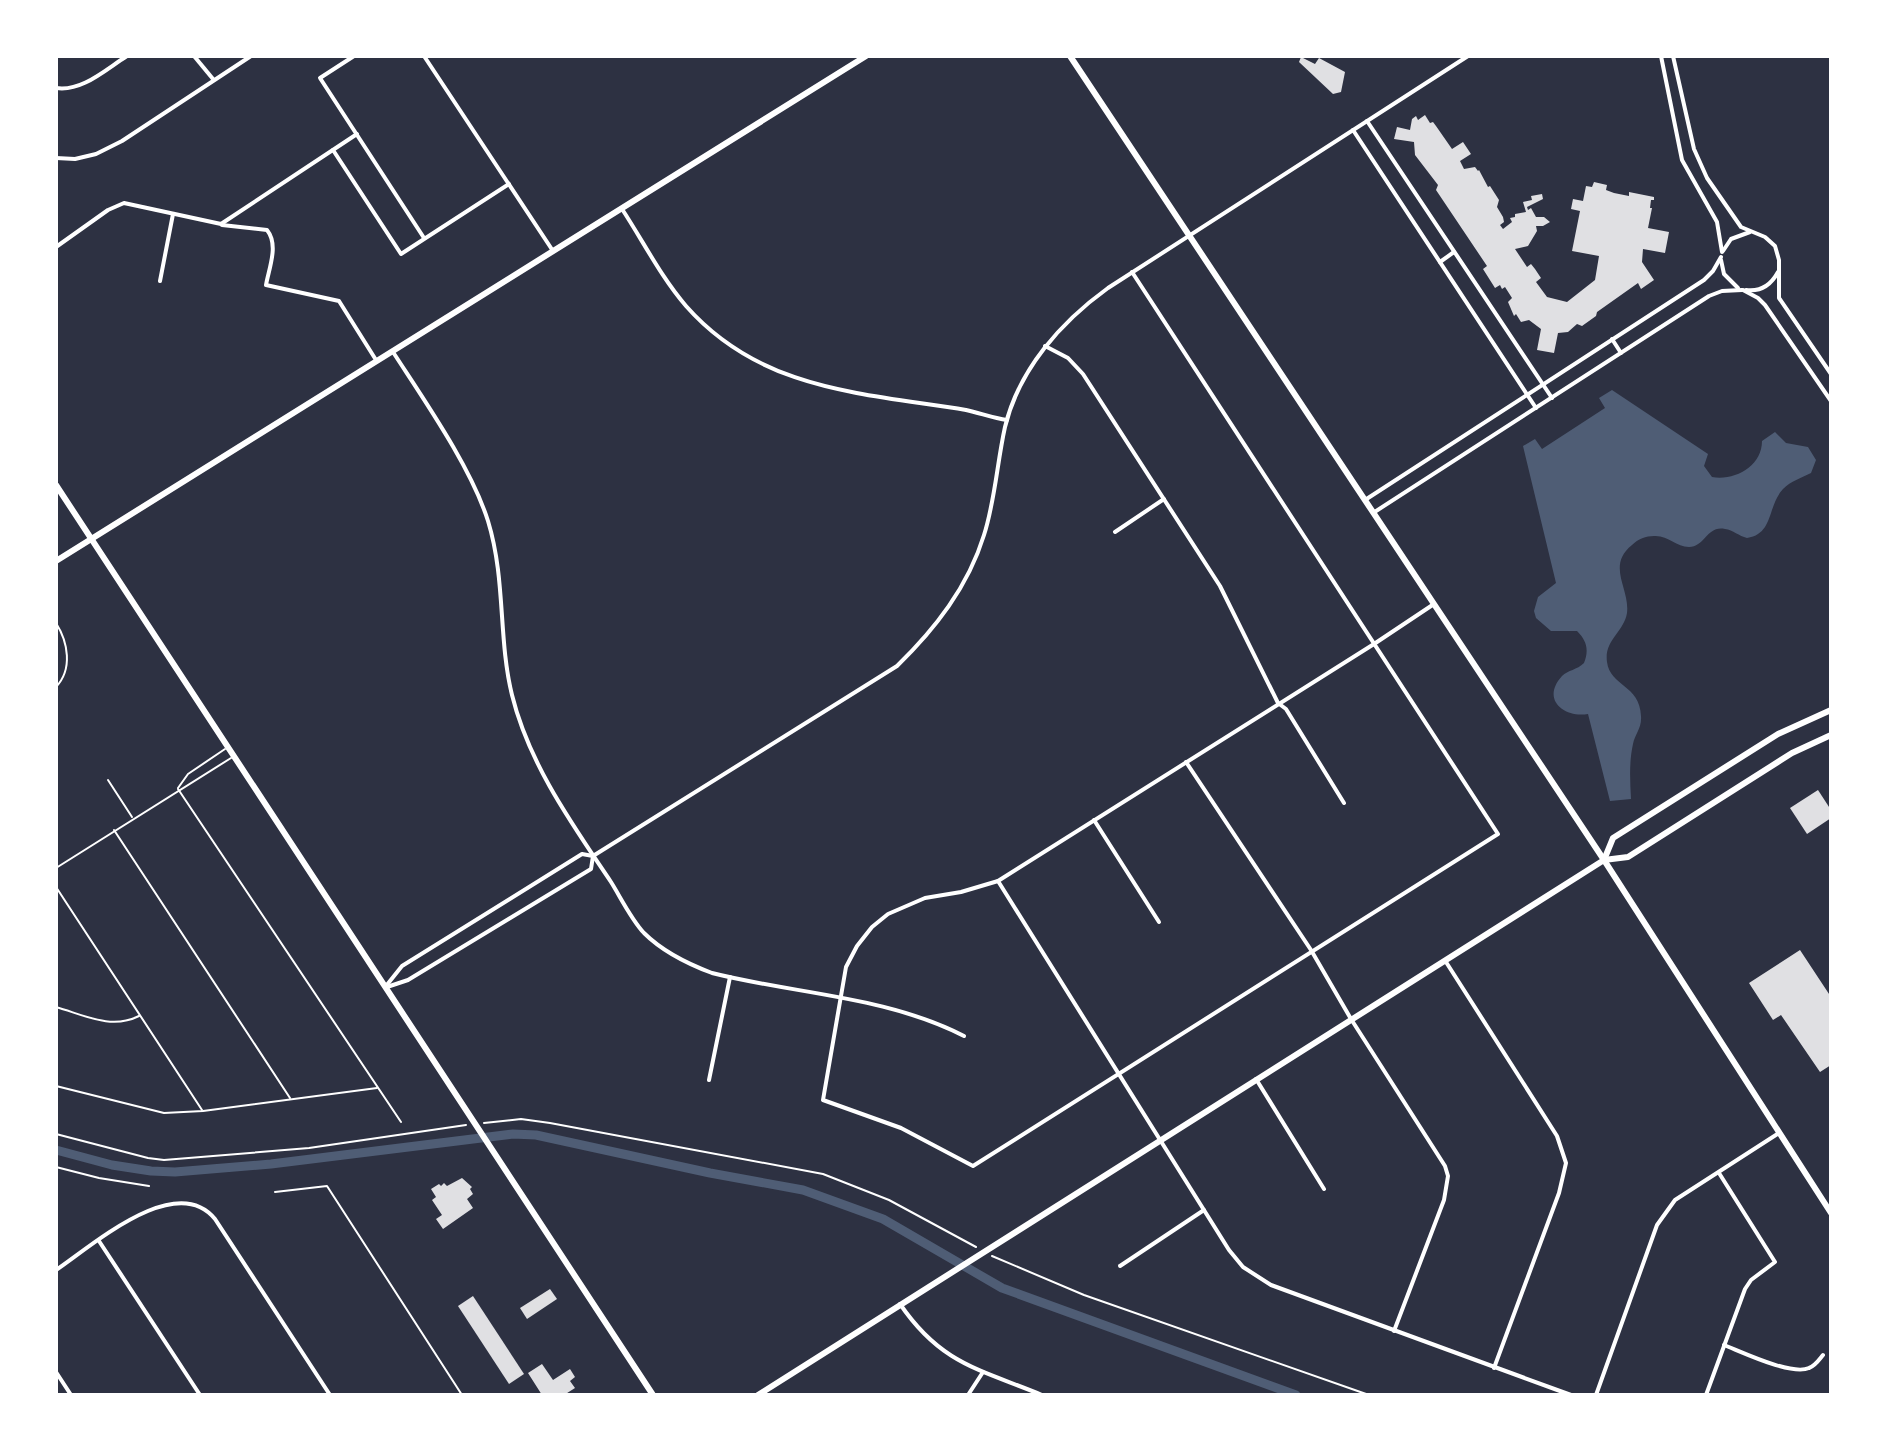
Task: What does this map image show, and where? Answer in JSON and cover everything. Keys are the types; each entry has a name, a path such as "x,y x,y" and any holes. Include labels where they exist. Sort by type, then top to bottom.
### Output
{"main road":[{"path":"56,561 866,56"},
{"path":"1070,56 1604,860 1831,1213"},
{"path":"56,485 653,1395"},
{"path":"1604,860 1613,838 1778,734 1831,710"},
{"path":"758,1395 1604,860 1628,857 1792,753 1831,735"}],"street":[{"path":"56,88 72,88 84,83 127,56"},
{"path":"194,56 213,80"},
{"path":"56,158 75,159 96,154 122,141 251,56"},
{"path":"354,56 320,78 424,238"},
{"path":"424,56 553,251"},
{"path":"385,987 402,966 582,854 593,856 884,676 917,647 938,623 973,565 984,534 1007,420 1016,395 1045,346 1090,301 1132,272 1468,56"},
{"path":"1661,56 1682,160 1717,222 1722,269 1727,280 1765,305 1831,401"},
{"path":"1673,56 1694,149 1703,171 1741,227 1761,234 1773,243 1779,255 1779,298 1831,374"},
{"path":"1367,121 1552,398"},
{"path":"1353,130 1536,408"},
{"path":"221,224 357,134"},
{"path":"333,150 401,254 509,184"},
{"path":"56,247 108,210 124,203 221,224 267,230 272,237 273,249 266,285 339,301 377,362"},
{"path":"622,208 686,306 738,353 786,375 833,389 971,411 1007,420"},
{"path":"160,281 173,214"},
{"path":"1365,500 1704,280 1737,235 1752,232"},
{"path":"1440,262 1454,252"},
{"path":"1373,513 1709,296 1722,291 1751,291 1767,286 1777,273 1779,264"},
{"path":"1132,272 1374,644 1498,834 973,1166 901,1128 823,1100 843,999 846,967 872,927 888,914 925,898 998,881 1374,644 1434,604"},
{"path":"1612,339 1621,353"},
{"path":"1045,346 1068,358 1083,374 1220,586 1278,703 1286,709 1344,803"},
{"path":"393,352 460,460 481,501 499,568 512,694 544,776 643,932 668,952 693,966 730,977 915,1016 941,1024 964,1036"},
{"path":"1115,532 1164,499"},
{"path":"1186,762 1311,950 1351,1019 1438,1153 1448,1176 1444,1200 1394,1331"},
{"path":"1094,820 1159,922"},
{"path":"385,987 408,980 591,869 593,856"},
{"path":"998,881 1236,1259 1258,1279 1571,1395"},
{"path":"1445,960 1557,1136 1566,1163 1562,1185 1494,1368"},
{"path":"709,1080 730,977"},
{"path":"1255,1079 1324,1189"},
{"path":"1596,1395 1657,1225 1675,1200 1779,1133"},
{"path":"1706,1395 1745,1289 1751,1280 1775,1262 1719,1173"},
{"path":"56,1270 145,1211 164,1204 197,1204 207,1209 215,1219 330,1395"},
{"path":"1120,1266 1204,1210"},
{"path":"99,1241 200,1395"},
{"path":"900,1304 915,1325 952,1359 1042,1395"},
{"path":"1724,1345 1787,1368 1801,1370 1812,1367 1823,1355"},
{"path":"56,1372 71,1395"},
{"path":"968,1395 983,1372"}],"lane":[{"path":"56,623 64,637 67,667 56,687"},
{"path":"178,789 188,774 228,747"},
{"path":"56,868 234,755"},
{"path":"108,780 133,818"},
{"path":"178,789 401,1122"},
{"path":"114,830 290,1099"},
{"path":"56,887 203,1111"},
{"path":"56,975 56,985"},
{"path":"56,1007 111,1024 126,1023 140,1016"},
{"path":"56,1086 164,1113 203,1111 377,1088"},
{"path":"275,1192 327,1186 462,1395"}],"path":[{"path":"56,1134 164,1160 309,1148 521,1119 823,1174 889,1200 980,1253 1008,1265 1084,1295 1369,1395"},
{"path":"56,1167 149,1186"}],"water":[{"path":"1612,390 1708,454 1704,466 1712,477 1730,477 1746,470 1757,458 1762,441 1775,432 1786,443 1808,447 1816,460 1811,473 1783,489 1766,525 1756,535 1747,538 1719,529 1699,544 1689,547 1664,537 1651,536 1637,541 1624,553 1620,569 1627,613 1608,648 1607,662 1613,676 1636,698 1641,720 1631,758 1631,799 1610,801 1588,714 1563,710 1554,699 1556,684 1564,674 1584,663 1587,650 1577,631 1551,631 1536,618 1534,611 1538,597 1556,583 1523,446 1535,439 1542,449 1605,408 1599,398"}],"building":[{"path":"1301,57 1315,64 1319,58 1345,72 1341,92 1333,94 1299,62"},
{"path":"1425,115 1452,149 1463,142 1471,154 1460,161 1464,169 1475,167 1479,170 1499,200 1497,207 1503,217 1504,222 1500,225 1503,229 1512,222 1510,218 1515,214 1526,212 1523,202 1532,200 1531,196 1542,194 1543,199 1527,207 1536,217 1544,217 1550,222 1536,226 1537,231 1528,246 1515,249 1527,267 1531,264 1541,278 1536,282 1547,297 1567,302 1595,280 1599,256 1572,251 1580,211 1571,209 1573,199 1583,201 1586,186 1592,187 1594,182 1607,185 1606,190 1614,193 1629,196 1629,192 1654,197 1648,228 1669,232 1665,253 1643,249 1642,262 1654,280 1641,289 1638,283 1582,326 1577,324 1568,332 1558,333 1554,353 1537,350 1541,329 1529,320 1521,322 1516,314 1514,316 1508,302 1512,298 1505,287 1502,289 1500,285 1495,288 1483,269 1487,266 1436,190 1438,185 1415,155 1414,142 1394,139 1397,127 1410,130 1412,119 1416,116 1418,120"},
{"path":"1818,790 1831,810 1831,818 1807,834 1790,808"},
{"path":"1800,950 1831,997 1831,1065 1820,1072 1781,1015 1773,1020 1749,983"},
{"path":"462,1178 472,1187 473,1194 467,1199 473,1208 443,1229 436,1219 442,1215 432,1200 436,1197 431,1189 444,1183 447,1186"},
{"path":"550,1289 557,1299 527,1319 520,1308"},
{"path":"473,1296 524,1374 509,1384 458,1306"},
{"path":"542,1364 553,1380 570,1369 575,1377 570,1381 575,1388 564,1395 542,1395 528,1373"}],"waterway":[{"path":"56,1150 112,1165 175,1172 271,1164 513,1134 536,1135 803,1190 883,1219 1002,1288 1296,1395"}]}
